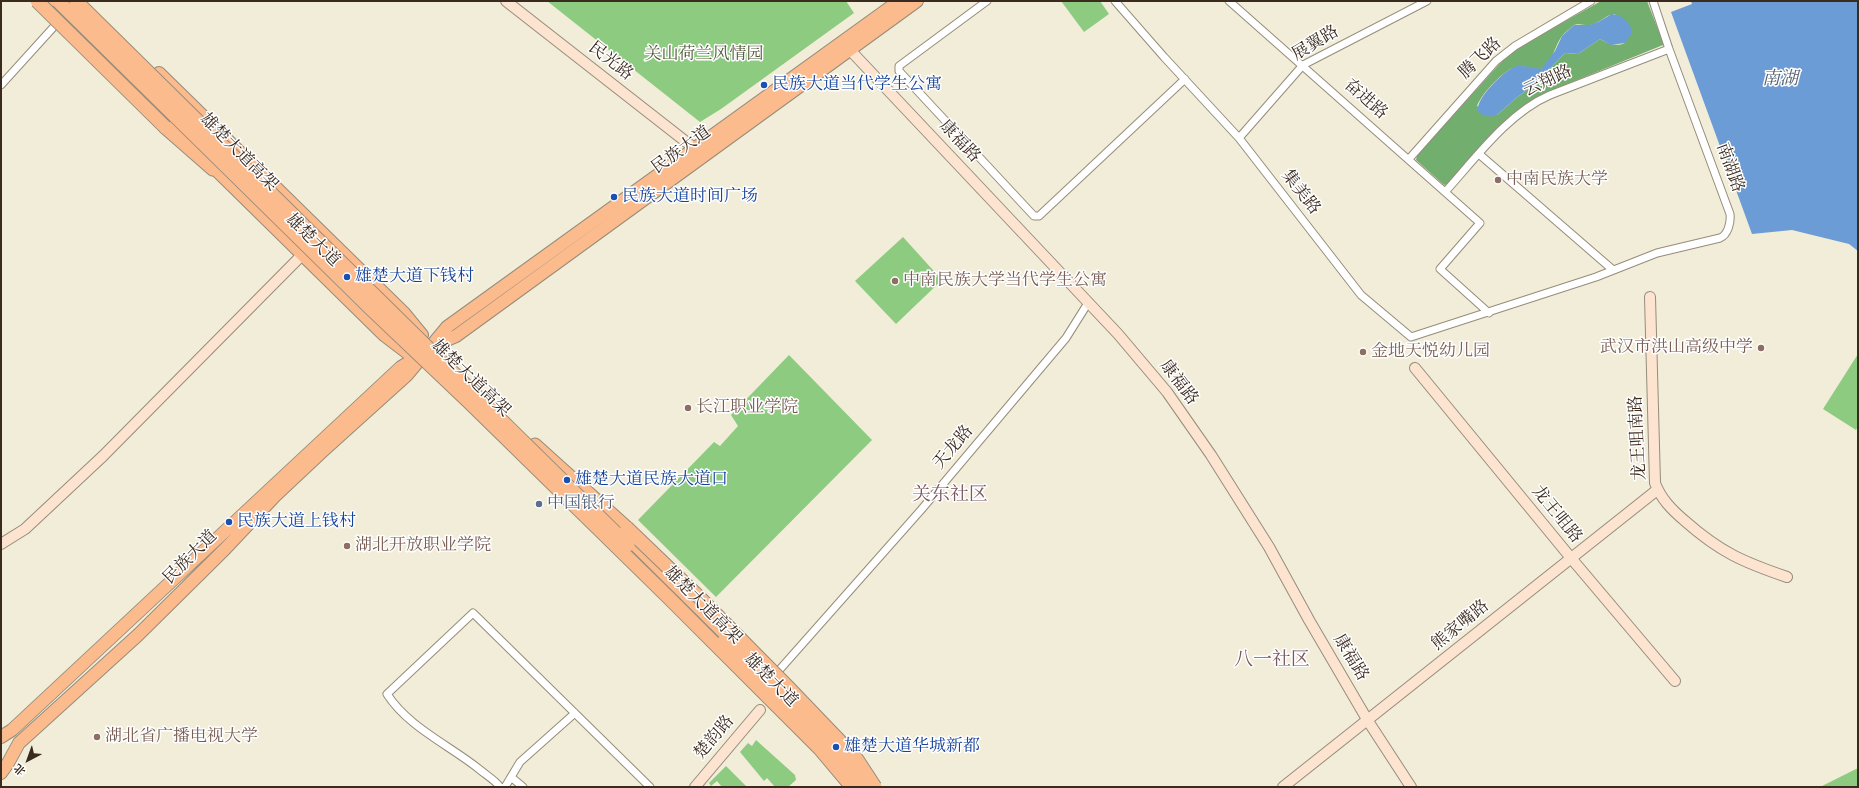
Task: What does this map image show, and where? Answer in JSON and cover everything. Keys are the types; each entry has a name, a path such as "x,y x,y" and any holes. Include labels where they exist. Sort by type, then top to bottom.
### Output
{"highway":[{"path":"37,1 165,127 213,169"},
{"name":"雄楚大道高架","path":"58,1 352,290 470,403 820,748 852,787"},
{"name":"雄楚大道高架","path":"76,1 828,743 863,787"},
{"path":"530,442 627,528 701,599 856,758 875,787"}],"main road":[{"name":"雄楚大道","path":"48,1 198,148 213,169 384,335 424,353 530,442 834,741 871,787"},
{"name":"雄楚大道","path":"85,1 404,313 424,353 818,754 847,787"},
{"name":"民族大道","path":"1,773 19,743 138,635 225,549 275,496 363,413 407,375 447,327 899,1"},
{"name":"民族大道","path":"1,737 12,730 401,367 442,342 456,336 917,1"},
{"path":"1,741 12,730"},
{"path":"1,759 19,743"}],"street":[{"name":"民光路","path":"506,1 694,148"},
{"path":"987,1 899,66 899,71 1034,216 1040,216 1185,79"},
{"name":"集美路","path":"1116,1 1239,138 1361,295 1411,337 1490,313"},
{"name":"奋进路","path":"1229,1 1409,159 1480,224 1440,269 1490,313"},
{"name":"展翼路","path":"1239,138 1303,66 1427,1"},
{"name":"腾飞路","path":"1409,159 1496,61 1515,46 1591,1"},
{"name":"南湖路","path":"1490,313 1657,253 1720,238 1725,234 1730,220 1730,214 1669,49 1653,1"},
{"path":"1,85 63,16"},
{"name":"云翔路","path":"1445,192 1515,117 1538,101 1669,49"},
{"name":"康福路","path":"850,50 1118,334 1167,392 1211,456 1269,547 1309,620 1368,721 1411,787"},
{"path":"1479,154 1613,270"},
{"path":"1,544 25,529 102,456 302,255"},
{"name":"龙王咀南路","path":"1650,297 1655,483 1657,490 1674,512 1715,546 1745,562 1787,577"},
{"name":"天龙路","path":"772,679 921,510 1066,338 1088,303"},
{"name":"龙王咀路","path":"1415,368 1571,558 1675,681"},
{"name":"熊家嘴路","path":"1283,787 1657,490"},
{"path":"500,787 469,761 412,721 393,703 387,694 473,613 650,787"},
{"name":"楚韵路","path":"695,787 760,710"},
{"path":"505,787 520,762 554,730 575,713"},
{"path":"511,777 523,787"}],"green space":[{"name":"关山荷兰风情园","path":"547,1 846,1 854,13 721,109 700,122"},
{"path":"1061,1 1100,1 1109,14 1084,32"},
{"path":"1601,1 1647,1 1663,42 1663,45 1545,93 1531,102 1493,134 1449,184 1444,185 1416,160 1417,155 1505,58 1519,47","holes":["1615,14 1625,43 1618,45 1600,39 1578,54 1565,53 1536,83 1497,115 1477,106 1489,88 1507,71 1519,66 1538,69 1543,68 1552,57 1562,36 1574,25 1590,25"]},
{"path":"903,237 942,280 896,324 855,281"},
{"path":"1858,354 1858,426 1856,430 1823,409"},
{"path":"789,355 872,440 716,597 638,520 714,442 720,446 738,426 731,415"},
{"path":"756,740 795,775 796,780 788,787 775,787 767,778 764,781 740,752 748,743 752,746"},
{"path":"726,766 747,787 722,787 717,781 711,786 709,783"},
{"path":"1858,768 1858,787 1820,787"}],"water":[{"name":"南湖","path":"1691,1 1858,1 1858,251 1849,244 1792,230 1752,234 1671,12 1692,4"},
{"path":"1612,14 1620,16 1626,20 1630,26 1632,33 1625,43 1611,45 1600,39 1578,54 1565,53 1536,83 1497,115 1487,116 1478,111 1478,106 1481,99 1492,85 1505,73 1517,66 1541,69 1555,51 1562,36 1574,25 1589,25"}],"place":[{"name":"民族大道当代学生公寓","path":"764,85"},
{"name":"中南民族大学","path":"1498,180"},
{"name":"民族大道时间广场","path":"614,197"},
{"name":"雄楚大道下钱村","path":"347,277"},
{"name":"中南民族大学当代学生公寓","path":"895,281"},
{"name":"武汉市洪山高级中学","path":"1761,348"},
{"name":"金地天悦幼儿园","path":"1363,352"},
{"name":"长江职业学院","path":"688,408"},
{"name":"雄楚大道民族大道口","path":"567,480"},
{"name":"中国银行","path":"539,504"},
{"name":"民族大道上钱村","path":"229,522"},
{"name":"湖北开放职业学院","path":"347,546"},
{"name":"湖北省广播电视大学","path":"97,737"},
{"name":"雄楚大道华城新都","path":"836,747"}],"district":[{"name":"关东社区","path":"950,496"},
{"name":"八一社区","path":"1272,661"}]}
